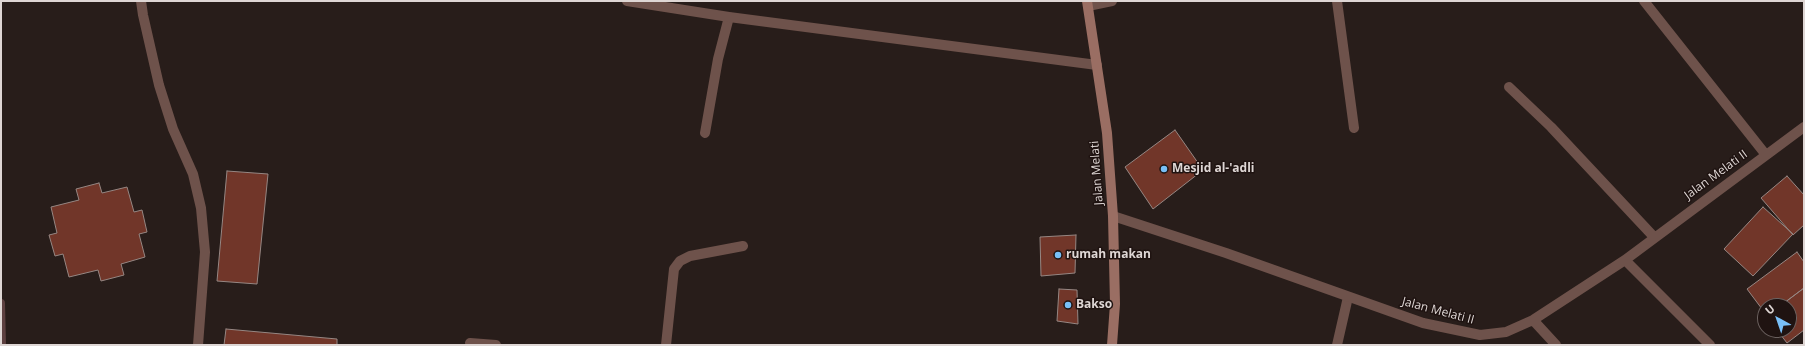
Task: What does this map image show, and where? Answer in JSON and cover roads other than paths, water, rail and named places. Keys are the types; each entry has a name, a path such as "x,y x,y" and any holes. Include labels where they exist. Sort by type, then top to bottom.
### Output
{"main road":[{"name":"Jalan Melati","path":"1087,4 1107,133 1113,216 1115,304 1112,345"}],"street":[{"path":"141,1 159,85 173,129 193,174 201,208 205,252 198,345"},
{"path":"627,1 729,17 1097,65"},
{"path":"1087,4 1112,1"},
{"path":"1338,1 1354,128"},
{"path":"1644,1 1766,155"},
{"path":"705,133 718,59 729,17"},
{"path":"1509,87 1551,127 1654,237"},
{"name":"Jalan Melati II","path":"1113,216 1226,253 1423,323 1480,335 1506,332 1533,320 1625,260 1804,126"},
{"path":"666,345 674,269 680,261 690,256 743,246"},
{"path":"1625,260 1710,345"},
{"path":"1336,345 1348,297"},
{"path":"1533,320 1556,345"},
{"path":"470,343 496,345"}],"waterway":[{"path":"1,303 2,345"}],"place":[{"name":"Mesjid al-'adli","path":"1164,169"},
{"name":"rumah makan","path":"1058,255"},
{"name":"Bakso","path":"1068,305"}]}
